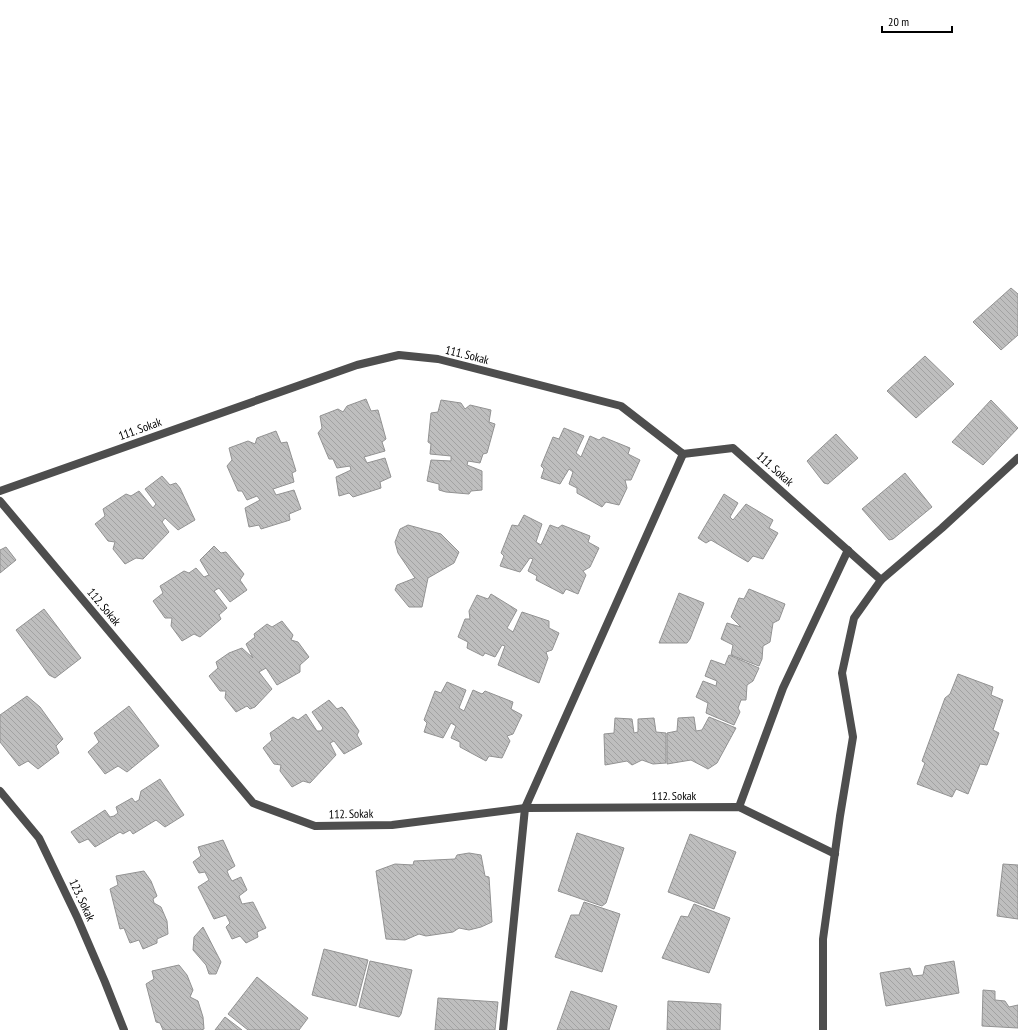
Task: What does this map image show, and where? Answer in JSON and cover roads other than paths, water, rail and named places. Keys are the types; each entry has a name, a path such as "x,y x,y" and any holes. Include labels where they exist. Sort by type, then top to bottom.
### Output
{"street":[{"name":"111. Sokak","path":"0,492 357,365 399,355 438,360 621,406 683,454 733,448 881,580"},
{"path":"503,1030 525,808 683,454"},
{"path":"823,1030 823,939 852,737 842,673 854,618 881,580 942,528 1018,458"},
{"name":"112. Sokak","path":"0,501 253,803 315,826 392,825 525,808 739,807 835,854"},
{"path":"739,807 783,688 848,550"},
{"name":"123. Sokak","path":"0,791 39,838 77,917 124,1030"}]}
